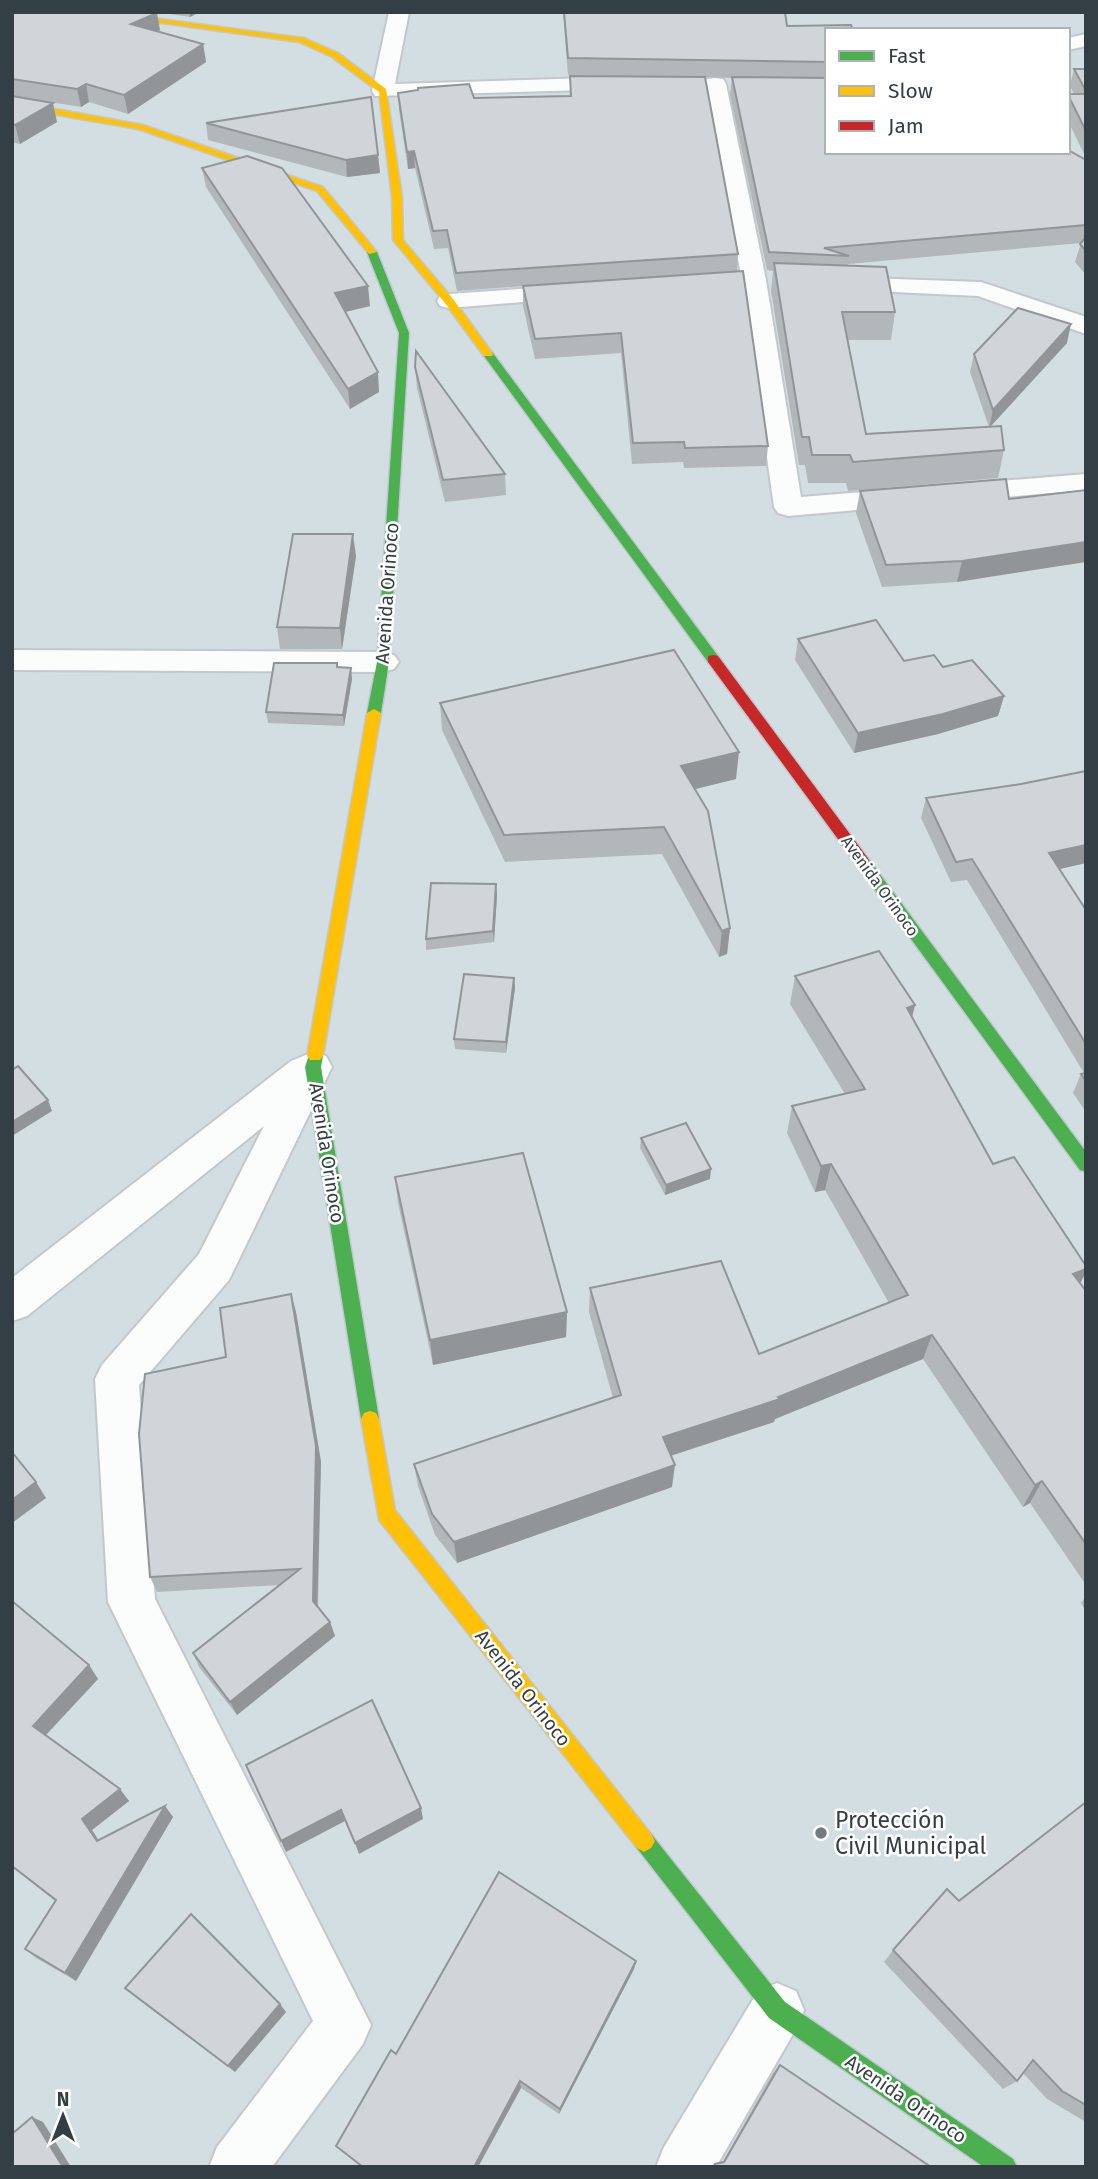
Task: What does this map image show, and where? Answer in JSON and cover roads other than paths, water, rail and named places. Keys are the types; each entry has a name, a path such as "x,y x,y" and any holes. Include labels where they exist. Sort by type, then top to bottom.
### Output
{"street":[{"path":"86,12 301,40 332,52 383,91 639,83"},
{"path":"383,91 399,12"},
{"path":"743,85 703,84 754,281 788,507 1086,482"},
{"name":"Avenida Orinoco","path":"383,91 397,197 398,240 449,301 1086,1165"},
{"name":"Avenida Orinoco","path":"12,104 140,127 320,189 370,248 404,333 383,662 313,1067 386,1514 777,2010 1005,2167"},
{"path":"727,282 781,282"},
{"path":"821,283 981,289 1086,326"},
{"path":"449,301 602,291"},
{"path":"12,660 383,662"},
{"path":"12,1303 313,1067"},
{"path":"237,2167 344,2025 132,1602 117,1379 214,1267 313,1067"},
{"path":"684,2167 777,2010"}],"place":[{"name":"Protección Civil Municipal","path":"821,1833"}]}
